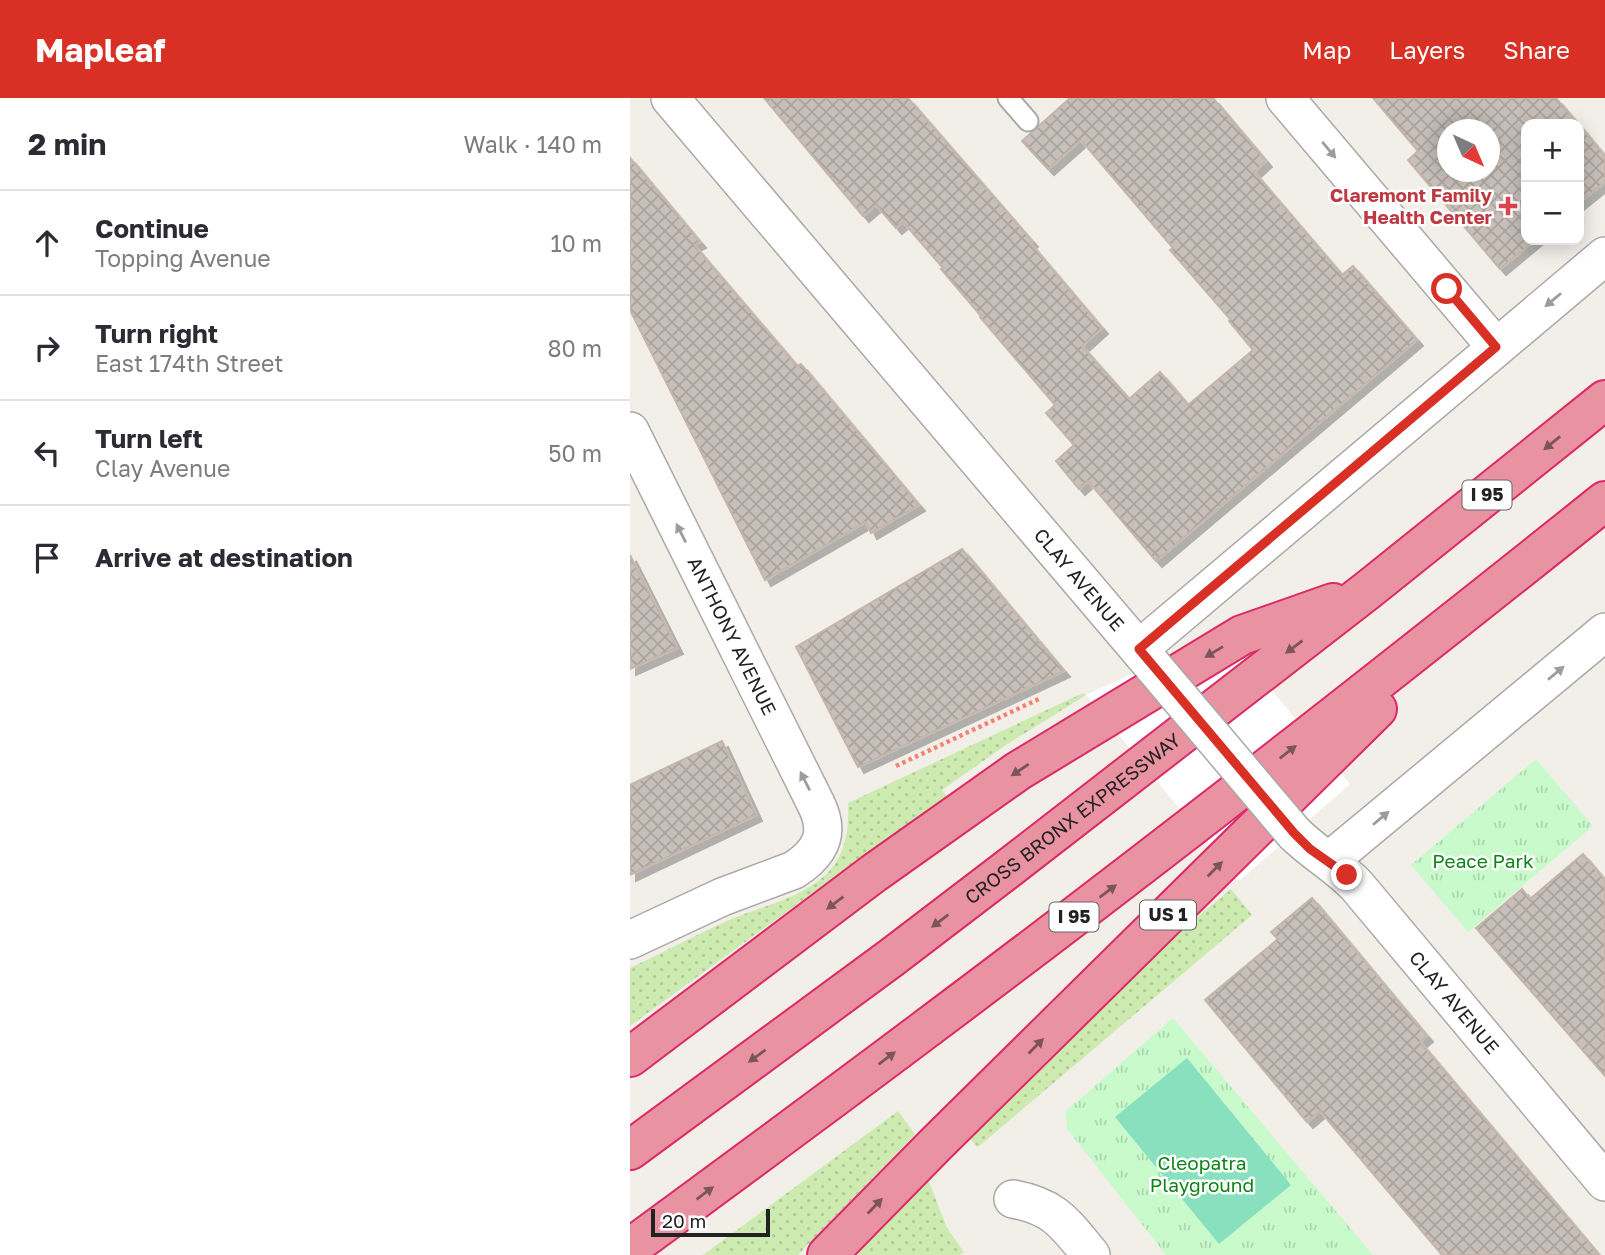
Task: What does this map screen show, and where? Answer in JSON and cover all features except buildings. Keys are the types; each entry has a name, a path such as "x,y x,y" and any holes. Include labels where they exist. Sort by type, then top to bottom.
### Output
{"highway":[{"name":"CROSS BRONX EXPRESSWAY","path":"630,1150 985,887 1368,590 1605,400"},
{"name":"I 95","path":"630,1248 1110,890 1380,681 1605,501"},
{"name":"US 1","path":"827,1255 1510,576"},
{"path":"630,1056 874,873 1018,771 1242,635 1368,590"}],"street":[{"name":"CLAY AVENUE","path":"670,98 1294,833 1357,886 1605,1182"},
{"path":"1285,98 1496,347"},
{"path":"1145,657 1496,347 1605,256"},
{"name":"ANTHONY AVENUE","path":"630,431 821,813 824,828 814,854 794,870 722,897 630,940"},
{"path":"1329,862 1605,632"},
{"path":"1013,1199 1039,1205 1051,1212 1091,1255"}],"lane":[{"path":"1008,98 1028,121"}],"path":[{"path":"896,766 1041,698"}],"green space":[{"path":"1083,693 1086,695 1006,745 942,790 947,797 630,1026 630,968 727,921 796,894 821,879 836,862 844,846 848,803"},
{"name":"Peace Park","path":"1536,759 1593,826 1468,932 1411,865"},
{"path":"1231,889 1252,915 978,1147 969,1138 1182,930"},
{"name":"Cleopatra Playground","path":"1173,1018 1373,1255 1166,1255 1067,1129 1066,1111"},
{"path":"1187,1058 1291,1185 1219,1244 1115,1117"},
{"path":"898,1111 915,1134 798,1255 703,1255"},
{"path":"928,1179 947,1228 964,1252 960,1255 855,1255"}],"pier":[{"path":"1223,632 1350,784 1239,881 1086,695"}],"place":[{"name":"Claremont Family Health Center","path":"1508,206"}],"route":[{"path":"1347,875 1310,849 1294,833 1139,649 1496,347 1447,289"}]}
